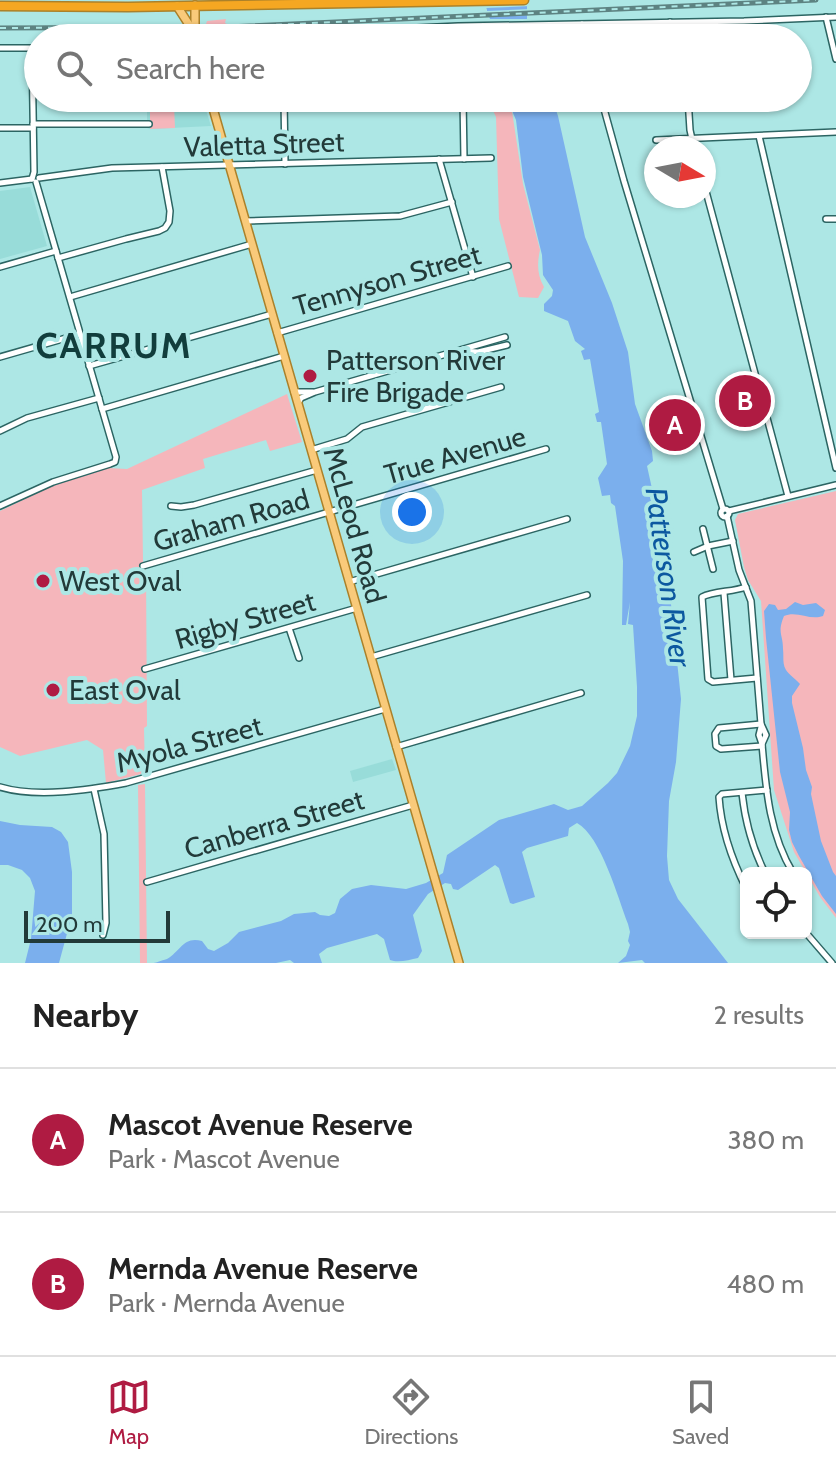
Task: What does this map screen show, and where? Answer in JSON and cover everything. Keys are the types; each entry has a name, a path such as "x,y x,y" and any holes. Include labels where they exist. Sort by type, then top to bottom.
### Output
{"highway":[{"path":"0,6 524,0"}],"main road":[{"path":"195,3 195,24"},
{"path":"177,6 188,24"},
{"name":"McLeod Road","path":"214,112 459,963"}],"street":[{"path":"826,17 836,59"},
{"path":"536,24 836,17"},
{"path":"0,48 24,48"},
{"path":"0,506 46,485 115,462 116,457 35,179 33,112"},
{"path":"284,112 285,164"},
{"path":"463,112 464,159"},
{"path":"605,112 726,512 739,570 751,601 761,726 759,735 767,790 775,833 790,867"},
{"path":"689,112 691,136"},
{"path":"0,128 149,124"},
{"path":"716,137 836,132"},
{"path":"759,136 836,468"},
{"name":"Valetta Street","path":"0,183 108,169 491,158"},
{"path":"439,159 473,277"},
{"path":"0,267 165,228 170,211 162,167"},
{"path":"245,221 400,216 452,202"},
{"path":"710,208 788,496"},
{"path":"826,219 836,219"},
{"path":"70,297 252,244"},
{"name":"Tennyson Street","path":"277,333 508,266"},
{"path":"89,366 272,314"},
{"path":"0,357 80,334"},
{"path":"299,407 301,398 315,392 505,337"},
{"path":"455,352 474,353 507,345"},
{"path":"102,409 284,356"},
{"path":"311,450 347,439 362,427 501,387"},
{"path":"294,392 315,392"},
{"path":"0,431 27,418 99,398"},
{"name":"True Avenue","path":"329,512 546,449"},
{"path":"171,506 194,505 317,470"},
{"path":"726,512 836,485"},
{"name":"Graham Road","path":"143,566 329,512"},
{"path":"349,582 567,519"},
{"path":"703,529 713,569"},
{"path":"694,552 733,541"},
{"path":"746,587 704,596 701,600 708,679 713,682 757,678"},
{"path":"724,593 731,680"},
{"path":"370,657 587,595"},
{"name":"Rigby Street","path":"145,669 357,608"},
{"path":"289,628 299,658"},
{"path":"396,747 581,693"},
{"name":"Myola Street","path":"0,787 37,792 94,789 144,778 385,709"},
{"path":"761,726 719,728 715,734 716,746 721,749 762,745"},
{"path":"94,789 104,834 106,923 103,935"},
{"path":"740,876 727,840 719,799 722,794 767,790"},
{"path":"742,793 749,833 763,867"},
{"name":"Canberra Street","path":"147,882 413,805"},
{"path":"811,939 832,963"}],"shaded area":[{"path":"226,19 227,24 206,24 207,21"},
{"path":"147,112 207,112 211,126 150,129 147,128"},
{"path":"150,112 174,112 175,128 150,129"},
{"path":"494,112 512,112 523,184 540,250 538,269 544,287 538,298 519,297 499,219"},
{"path":"30,187 47,246 0,259 0,191"},
{"path":"755,392 758,404 735,410 732,397"},
{"path":"287,394 302,442 270,451 266,440 203,459 205,468 142,490 143,561 146,571 145,773 106,783 103,750 87,740 20,756 0,747 0,511 52,486 108,468 127,469"},
{"path":"688,416 691,426 661,435 658,425"},
{"path":"836,491 836,918 812,883 812,867 803,867 794,852 774,790 761,601 744,567 735,520 738,514"},
{"path":"392,759 396,770 353,782 350,771"},
{"path":"145,784 147,963 140,963 138,785"}],"water":[{"path":"484,0 527,0 527,24 491,24"},
{"name":"Patterson River","path":"557,112 585,237 628,352 635,404 652,451 653,461 647,466 665,547 681,699 669,801 669,880 678,899 728,963 645,963 642,960 618,963 626,956 630,945 628,924 601,854 586,830 577,823 569,828 568,836 522,852 535,897 510,903 499,868 495,865 458,890 445,883 428,894 413,915 422,951 418,958 390,960 384,939 377,934 327,948 319,954 322,963 294,963 290,960 276,963 154,963 172,956 190,941 202,941 214,951 239,932 281,921 294,914 315,912 329,916 335,913 340,899 352,889 371,885 406,889 426,883 443,873 447,855 499,820 554,804 568,810 582,806 617,773 630,746 637,716 633,625 628,624 630,602 626,625 622,625 623,561 615,506 611,503 610,495 602,496 598,478 607,464 601,422 597,422 595,414 599,412 590,359 584,360 581,351 585,349 575,341 568,321 544,311 544,304 552,296 553,290 543,275 542,255 523,177 513,113"},
{"path":"795,602 803,605 816,603 825,610 823,616 818,617 784,616 781,630 785,667 800,684 792,696 792,703 821,841 836,876 836,914 812,879 812,867 805,867 799,856 789,830 790,812 780,772 764,611 769,604 775,605 778,610 786,609"},
{"path":"0,821 52,827 61,832 68,842 72,915 59,963 25,963 31,939 35,891 30,878 22,870 0,865"}],"pier":[{"path":"480,0 531,0 531,6 486,8 487,11 531,9 531,15 489,17 531,19 532,24 486,24"}],"railway":[{"path":"292,24 816,0"},
{"path":"0,28 24,28"}],"place":[{"name":"Patterson River Fire Brigade","path":"310,376"},
{"name":"Mernda Avenue Reserve","path":"745,401"},
{"name":"Mascot Avenue Reserve","path":"675,425"},
{"name":"West Oval","path":"43,581"},
{"name":"East Oval","path":"53,690"}],"district":[{"name":"CARRUM","path":"114,345"}]}
